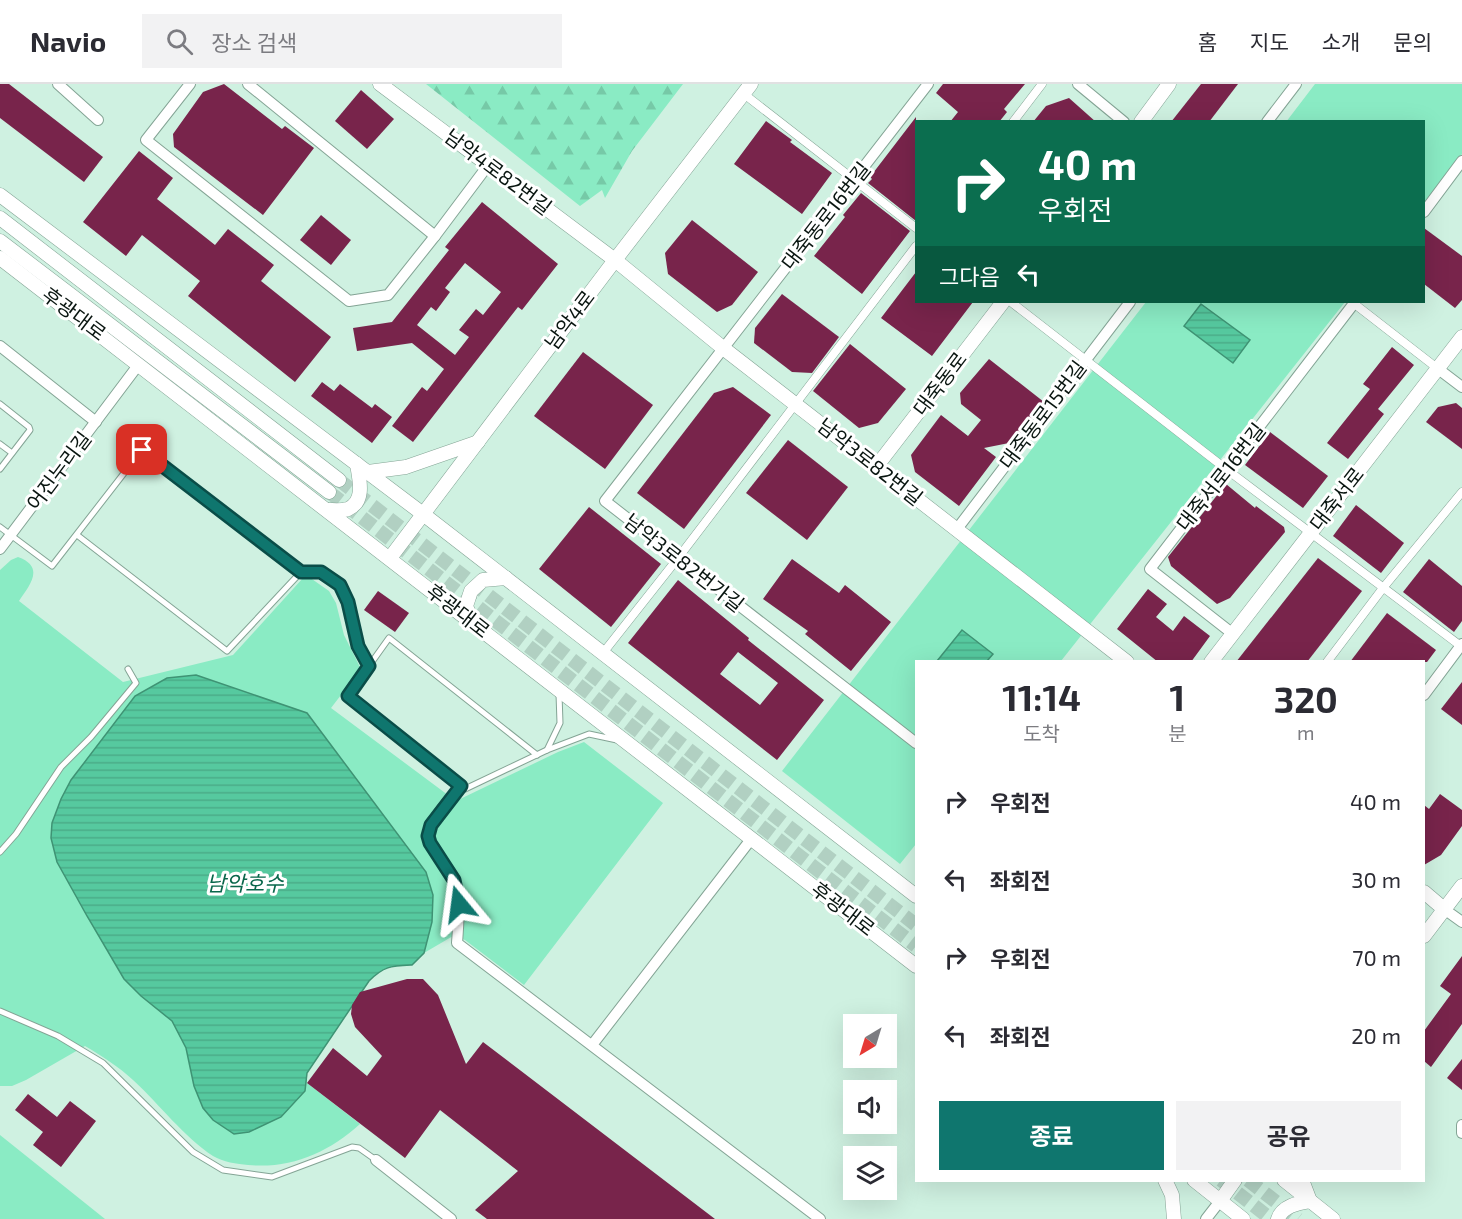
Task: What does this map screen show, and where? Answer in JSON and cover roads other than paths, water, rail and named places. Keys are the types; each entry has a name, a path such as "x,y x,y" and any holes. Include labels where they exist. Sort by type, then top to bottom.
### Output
{"street":[{"path":"58,84 98,120"},
{"path":"190,84 146,140 349,301 388,296 489,164"},
{"path":"248,84 435,236"},
{"name":"남악4로82번길","path":"380,84 615,260"},
{"name":"대죽동로16번길","path":"723,348 928,84"},
{"path":"1015,120 1042,84"},
{"path":"1077,84 1122,120"},
{"path":"1142,120 1169,84"},
{"path":"1269,120 1296,84"},
{"path":"748,89 854,180 915,227"},
{"name":"남악4로","path":"390,558 615,260 748,89"},
{"path":"1425,211 1462,161"},
{"path":"0,195 423,514 915,895"},
{"name":"후광대로","path":"0,218 339,480"},
{"name":"후광대로","path":"0,241 329,492"},
{"path":"603,653 915,247"},
{"name":"후광대로","path":"0,258 915,965"},
{"name":"남악3로82번길","path":"615,260 723,348 1124,660"},
{"name":"대죽동로","path":"876,467 1002,303"},
{"path":"1012,303 1226,469 1462,646 1425,694"},
{"name":"대죽동로15번길","path":"957,530 1129,303"},
{"name":"대죽서로16번길","path":"1233,634 1150,569 1353,303"},
{"path":"1355,303 1462,387"},
{"name":"대죽서로","path":"1213,660 1462,337"},
{"name":"어진누리길","path":"0,346 96,422"},
{"name":"남악3로82번가길","path":"723,348 605,501 915,742"},
{"name":"어진누리길","path":"0,549 139,364"},
{"path":"362,468 406,467 478,442"},
{"path":"327,510 347,510 357,502 362,468"},
{"path":"1329,660 1383,588 1462,492"},
{"path":"472,622 466,606 471,591 483,580 506,578"},
{"path":"461,786 431,825 428,836 430,843 454,880 457,890 459,904 457,943 820,1219"},
{"path":"592,1046 752,838"},
{"path":"1425,935 1462,886"},
{"path":"1425,893 1462,922"},
{"path":"1462,1125 1462,1133"},
{"path":"376,1160 451,1219"},
{"path":"1166,1182 1172,1195 1174,1219"},
{"path":"1196,1182 1243,1219"},
{"path":"1206,1219 1234,1182"},
{"path":"1286,1182 1333,1219"},
{"path":"1303,1182 1310,1201"},
{"path":"1278,1219 1280,1214 1292,1205 1310,1201"}],"lane":[{"path":"0,404 30,429 0,469"},
{"path":"0,444 12,453"},
{"path":"0,527 52,566 142,450 301,572 321,572 340,585 348,602 358,646 369,666"},
{"path":"77,535 227,651 301,572"},
{"path":"537,755 389,638 348,696 465,789 537,755 547,750 589,734 627,742"},
{"path":"0,852 16,834 61,767 91,737 136,683 128,669"},
{"path":"547,750 560,723 559,689"},
{"path":"0,1011 58,1036 103,1063 193,1152 223,1170 272,1177 352,1147 359,1148 376,1160"}],"water":[{"path":"1201,304 1250,340 1233,363 1184,326"},
{"path":"962,630 993,654 988,660 938,660"},
{"name":"남악호수","path":"196,675 307,713 426,872 433,895 432,922 424,953 412,965 388,968 369,981 307,1073 305,1091 281,1117 249,1132 234,1134 213,1120 203,1108 194,1086 186,1048 172,1021 124,979 57,862 51,838 52,823 71,780 135,696 167,678"}],"tunnel":[{"path":"339,480 915,924"},
{"path":"329,492 915,945"},
{"path":"1224,1182 1271,1219"},
{"path":"1251,1182 1298,1219"}]}
